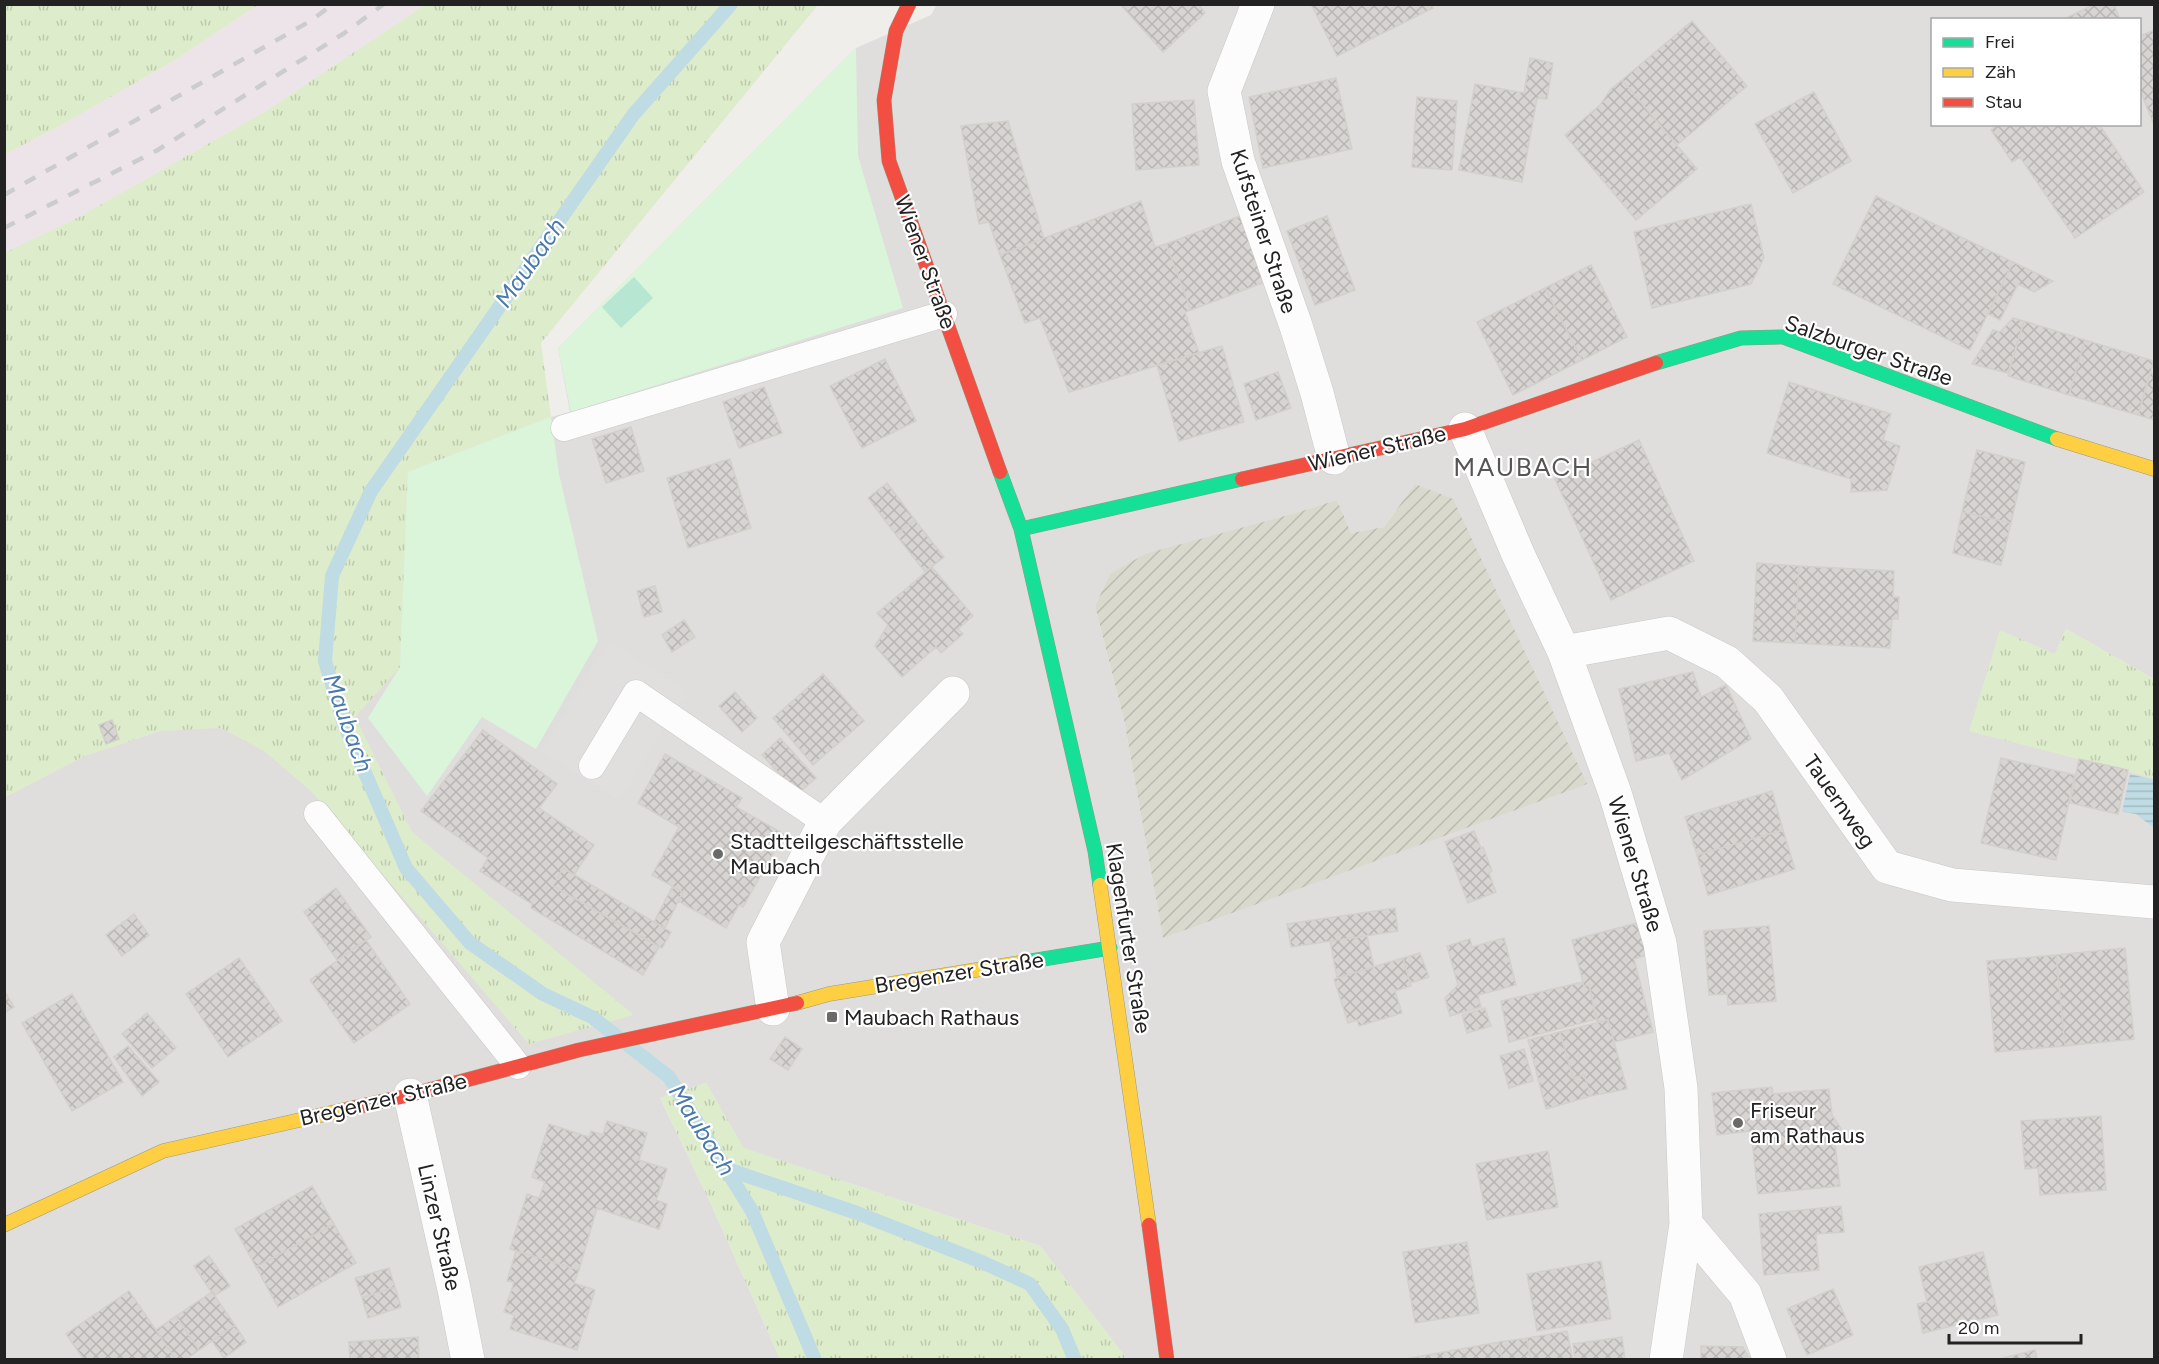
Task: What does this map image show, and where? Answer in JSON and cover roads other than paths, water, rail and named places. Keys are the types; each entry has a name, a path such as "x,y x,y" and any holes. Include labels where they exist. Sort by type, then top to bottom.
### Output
{"street":[{"name":"Wiener Straße","path":"909,4 896,31 884,100 889,161 1021,529 1465,429 1518,554 1564,652 1615,793 1660,943 1681,1088 1686,1224 1666,1359"},
{"name":"Kufsteiner Straße","path":"1258,4 1224,91 1238,161 1317,393 1334,458"},
{"name":"Salzburger Straße","path":"1465,429 1687,353 1741,338 1783,337 2081,448 2154,469"},
{"name":"Klagenfurter Straße","path":"1021,529 1095,851 1167,1359"},
{"name":"Tauernweg","path":"1564,652 1669,633 1727,662 1768,699 1887,867 1952,885 2154,902"},
{"path":"773,1009 763,942 825,822 953,693"},
{"name":"Bregenzer Straße","path":"4,1225 163,1151 410,1095 579,1050 773,1009 829,994 1110,948"},
{"name":"Linzer Straße","path":"410,1095 468,1359"},
{"path":"1686,1224 1745,1294 1770,1359"}],"lane":[{"path":"564,428 944,314"},
{"path":"592,766 636,693 825,822"},
{"path":"317,814 518,1066"}],"water":[{"path":"2130,774 2154,780 2154,828 2136,814 2122,812"}],"waterway":[{"name":"Maubach","path":"731,4 633,115 371,491 332,576 325,661 344,724 406,868 470,943 543,994 592,1017 669,1077 752,1211 815,1360"},
{"path":"727,1169 857,1213 982,1262 1030,1284 1062,1329 1075,1360"}],"railway":[{"path":"4,195 312,20 333,4"},
{"path":"4,228 156,151 343,34 384,4"}],"place":[{"name":"Stadtteilgeschäftsstelle Maubach","path":"718,854"},
{"name":"Maubach Rathaus","path":"832,1017"},
{"name":"Friseur am Rathaus","path":"1738,1123"}],"district":[{"name":"MAUBACH","path":"1523,467"}]}
